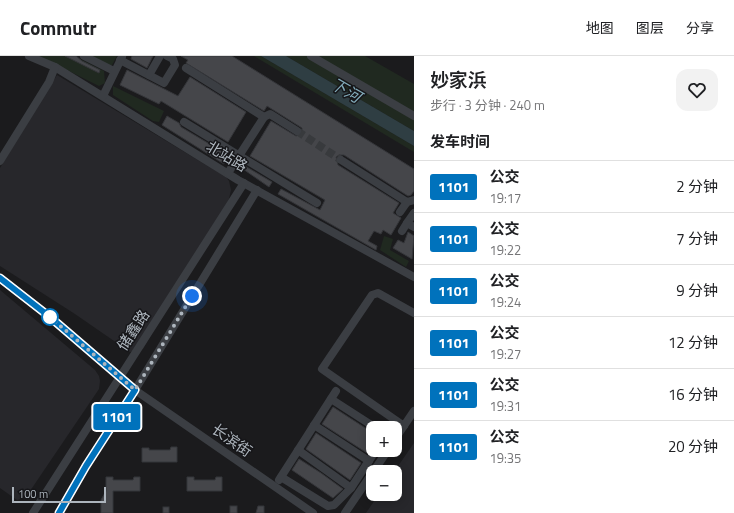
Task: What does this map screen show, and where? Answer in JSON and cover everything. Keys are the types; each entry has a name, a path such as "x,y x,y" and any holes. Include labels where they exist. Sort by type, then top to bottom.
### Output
{"street":[{"name":"北站路","path":"29,56 55,67 244,183 413,274"},
{"path":"84,56 114,71"},
{"path":"149,75 160,56"},
{"path":"103,96 121,58 164,83 175,65 173,59 167,56"},
{"path":"311,56 414,116"},
{"path":"0,161 49,82 55,67"},
{"path":"186,68 264,117"},
{"path":"228,173 264,117 270,114 297,131"},
{"path":"184,122 317,203"},
{"path":"341,160 411,201 400,212"},
{"name":"储鑫路","path":"32,513 244,183"},
{"path":"59,513 86,466 135,390 257,190"},
{"path":"402,231 411,225 414,213"},
{"name":"长滨街","path":"0,278 50,317 135,390 313,513"},
{"path":"404,426 322,369 372,294 378,293 414,313"},
{"path":"275,487 336,391"},
{"path":"331,399 366,422"},
{"path":"402,429 414,411"},
{"path":"314,425 369,461"},
{"path":"298,450 351,488"},
{"path":"281,477 328,506 334,505 351,488 372,457"},
{"path":"345,513 383,457"}],"shaded area":[{"path":"39,56 74,56 104,71 105,83 99,86"},
{"path":"92,56 117,56 112,65 109,66"},
{"path":"254,56 261,56 414,146 414,152"},
{"path":"261,56 286,56 414,131 414,146"},
{"path":"286,56 365,56 414,84 414,131"},
{"path":"57,75 226,177 229,181 231,190 228,203 143,349 130,352 75,314 0,266 0,168"},
{"path":"113,86 164,111 159,122 153,121 113,95"},
{"path":"384,236 393,239 390,250 409,261 406,267 380,250"},
{"path":"0,290 95,370 100,381 99,389 30,491 25,498 17,500 0,488"},
{"path":"414,443 414,513 366,513 374,501 402,501 402,465 399,465"}],"building":[{"path":"65,56 76,56 82,61 100,70 99,73"},
{"path":"132,56 153,56 147,68 131,59"},
{"path":"181,56 232,56 414,169 414,191 408,196 344,155 339,155 336,157 338,165 399,203 393,213 401,218 391,235 383,230 381,234 374,231 368,241 377,246 376,250 278,194 281,189 320,210 325,200 250,156 271,121 296,136 302,134 302,128 267,106 264,111 186,63 188,60"},
{"path":"127,70 178,96 190,77 246,112 228,142 161,101 159,104 120,85"},
{"path":"167,116 179,123 181,127 228,155 224,164 162,125"},
{"path":"245,166 272,182 269,187 243,169"},
{"path":"408,232 414,236 412,259 393,248 398,240 404,243"},
{"path":"333,407 366,428 366,452 322,424"},
{"path":"316,433 361,463 350,480 306,449"},
{"path":"171,447 177,447 177,462 142,462 142,448 149,448 149,450 170,450"},
{"path":"299,459 343,489 333,498 292,470"},
{"path":"106,477 113,477 113,480 133,480 134,477 140,477 140,491 113,491 113,513 101,513 101,500 106,491"},
{"path":"187,477 194,477 194,480 215,480 216,477 222,477 222,491 187,491"},
{"path":"230,506 237,506 237,513 230,513"},
{"path":"258,506 264,506 264,513 256,513"},
{"path":"163,507 169,507 169,513 163,513"}],"tunnel":[{"path":"297,131 341,160"}],"bus line":[{"name":"1101","path":"0,278 50,317 135,390 86,466 59,513"}],"route":[{"path":"50,317 135,390 192,296"}],"water label":[{"name":"下河","path":"346,90"}]}
